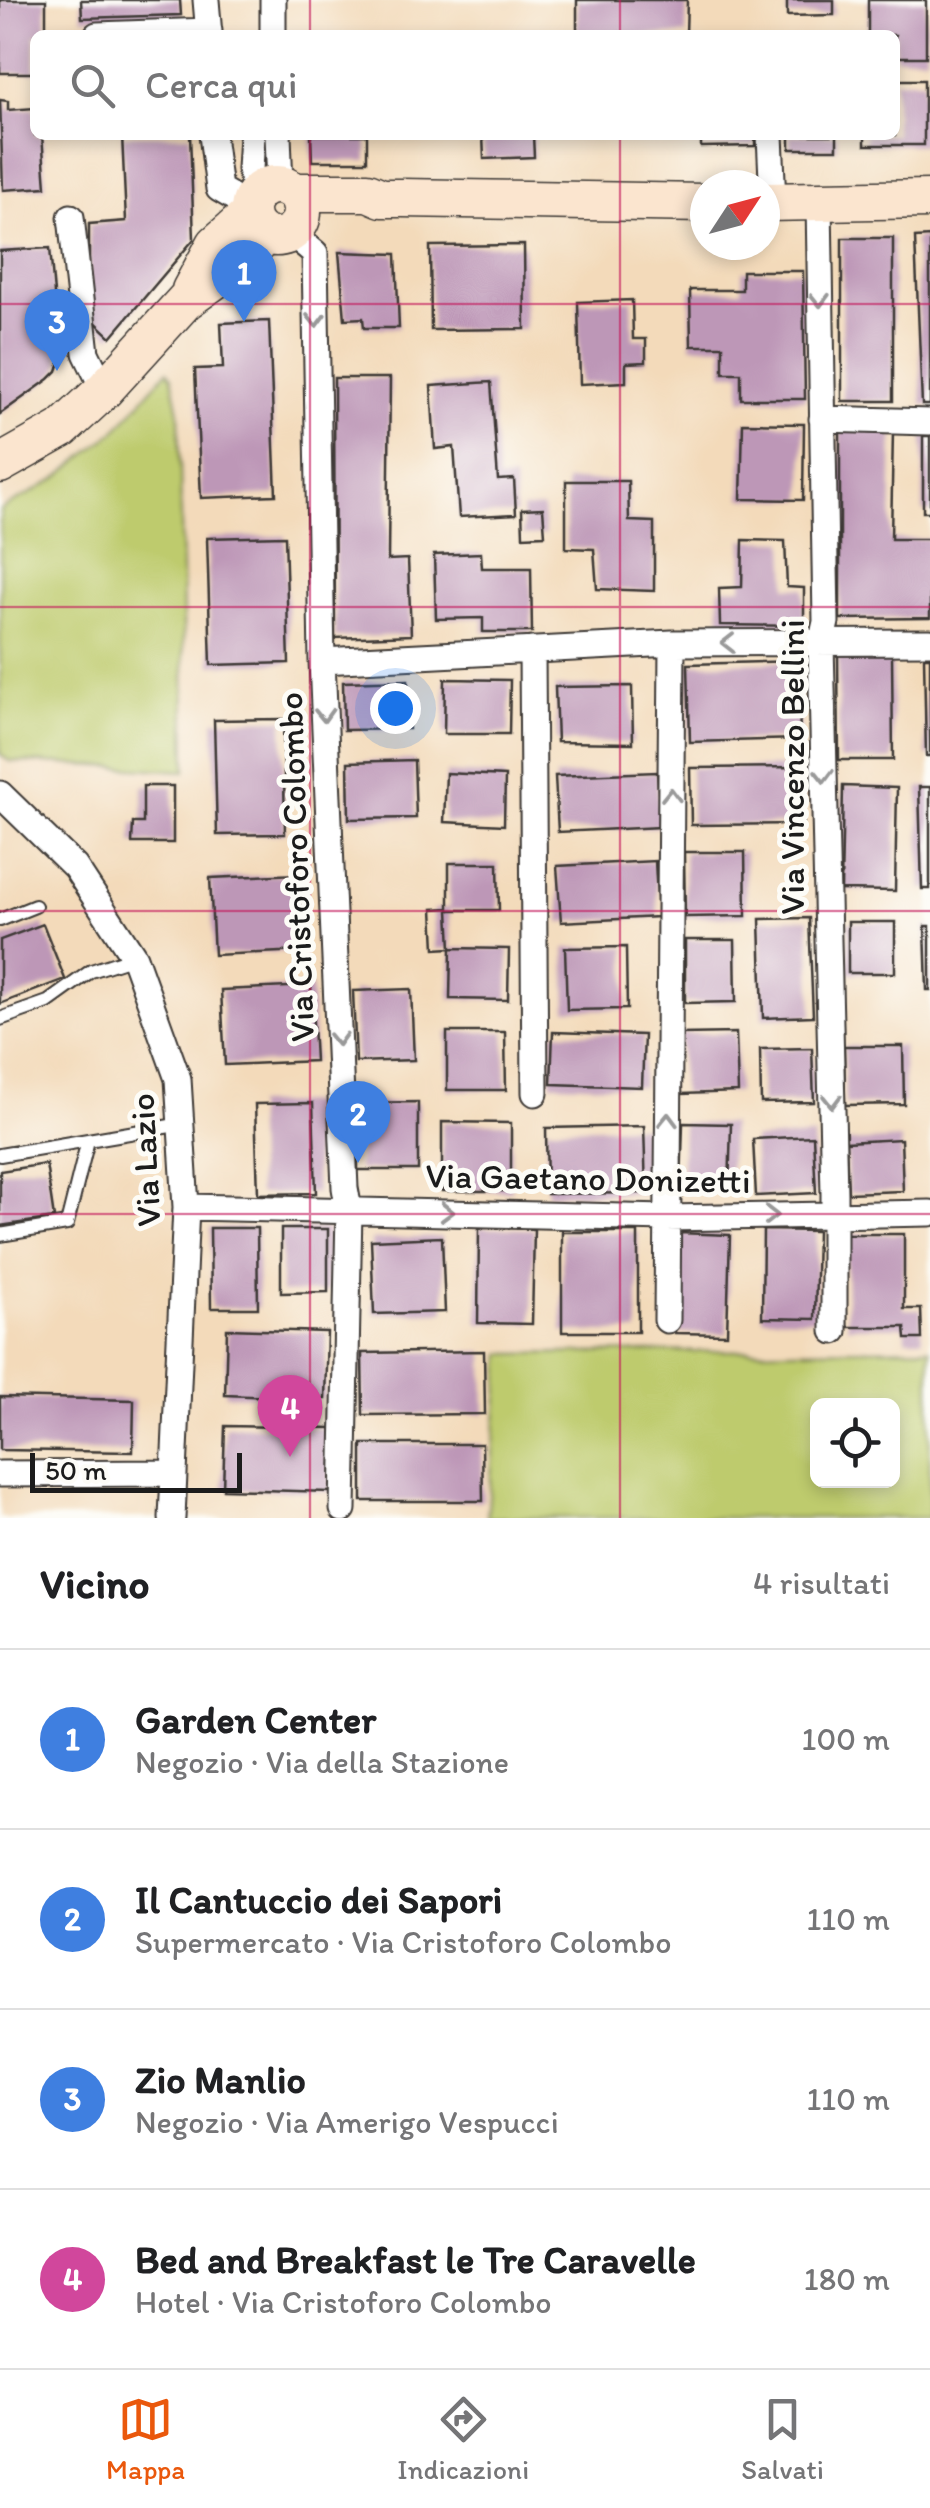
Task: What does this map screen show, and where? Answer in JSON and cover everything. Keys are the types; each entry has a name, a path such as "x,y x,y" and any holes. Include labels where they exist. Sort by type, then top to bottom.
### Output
{"street":[{"path":"206,0 209,30"},
{"path":"273,0 273,30"},
{"path":"213,140 219,190 273,210"},
{"path":"252,140 250,168 273,210"},
{"path":"273,210 278,140"},
{"path":"769,170 770,140"},
{"path":"0,464 62,429 104,390 185,302 216,244 273,210 368,192 382,198 690,203"},
{"path":"780,202 930,200"},
{"name":"Via Vincenzo Bellini","path":"818,203 826,622 821,644 834,1331"},
{"name":"Via Cristoforo Colombo","path":"273,210 314,253 322,661 349,1210 342,1509"},
{"path":"71,217 86,353 104,390"},
{"path":"822,420 930,422"},
{"path":"322,661 672,642 930,642"},
{"path":"667,1320 672,642"},
{"path":"532,650 535,1094"},
{"name":"Via Lazio","path":"0,794 75,867 134,957 178,1079 186,1208 172,1518"},
{"name":"Via Gaetano Donizetti","path":"186,1208 667,1218 930,1213"},
{"path":"0,1474 172,1472"}],"lane":[{"path":"0,920 35,906"},
{"path":"0,1019 48,1002 91,972 134,957"},
{"path":"0,1155 182,1124"},
{"path":"0,1234 67,1224 88,1140"}],"green space":[{"path":"167,371 172,377 179,412 186,771 9,761 0,754 0,510 56,479 115,431"},
{"path":"930,1348 930,1518 487,1518 502,1354"}],"building":[{"path":"0,0 46,0 46,30 30,30 30,73 0,73"},
{"path":"81,0 180,0 181,15 82,18"},
{"path":"577,0 687,0 686,30 577,30"},
{"path":"787,0 834,0 834,15 787,16"},
{"path":"868,0 926,0 926,57 900,57 900,30 868,30"},
{"path":"900,80 924,80 924,145 865,145 865,140 900,140"},
{"path":"0,100 8,101 8,110 30,108 30,140 42,140 46,187 3,190"},
{"path":"122,140 190,140 194,239 111,337 89,316 89,224 126,221"},
{"path":"311,140 367,140 367,161 312,161"},
{"path":"483,140 533,140 534,157 484,159"},
{"path":"701,140 755,140 755,146 701,147"},
{"path":"790,140 837,140 837,149 790,149"},
{"path":"930,237 930,405 922,405 915,238"},
{"path":"842,238 893,238 893,401 842,401"},
{"path":"524,245 525,329 431,330 430,246"},
{"path":"50,248 60,362 49,379 0,414 0,251"},
{"path":"339,252 396,254 399,328 364,328 363,318 345,319"},
{"path":"742,271 803,271 805,399 741,399 741,373 723,373 723,346 691,346 690,290 742,290"},
{"path":"632,300 633,339 646,339 646,362 626,363 626,382 580,384 578,302"},
{"path":"269,321 276,495 201,498 195,369 223,368 221,323"},
{"path":"334,378 390,378 388,560 408,559 411,635 335,638"},
{"path":"491,382 498,480 514,479 516,514 459,517 454,447 435,449 431,386"},
{"path":"743,423 804,424 803,500 741,499"},
{"path":"840,429 893,430 891,539 930,539 930,618 840,619"},
{"path":"923,436 930,436 930,512 923,512"},
{"path":"566,481 628,481 629,521 654,522 654,591 597,589 594,549 566,548"},
{"path":"543,508 545,535 523,536 522,509"},
{"path":"285,536 289,663 211,665 207,538"},
{"path":"743,540 785,541 787,587 804,588 804,626 720,625 719,588 742,587"},
{"path":"481,553 482,568 531,568 532,632 483,632 483,618 436,619 434,555"},
{"path":"838,655 892,655 893,760 839,760"},
{"path":"924,657 930,657 930,756 926,756"},
{"path":"798,661 800,739 690,742 688,664"},
{"path":"445,679 510,680 509,734 444,734"},
{"path":"408,680 409,729 344,730 343,682"},
{"path":"632,686 633,743 557,742 555,687"},
{"path":"283,719 285,834 217,835 214,720"},
{"path":"414,760 416,818 349,819 348,762"},
{"path":"802,767 803,824 691,825 690,768"},
{"path":"657,772 660,827 558,832 555,776"},
{"path":"446,773 505,776 504,825 444,822"},
{"path":"143,786 173,786 173,843 132,843 133,823 143,823"},
{"path":"843,786 897,788 895,891 841,890"},
{"path":"919,787 930,787 930,889 922,889"},
{"path":"684,852 745,852 746,916 685,917"},
{"path":"655,861 658,917 561,922 557,866"},
{"path":"449,863 498,863 499,910 449,910 451,948 435,949 433,909 449,908"},
{"path":"298,874 302,951 214,955 210,878"},
{"path":"809,918 813,1016 763,1018 760,919"},
{"path":"848,922 895,922 895,973 848,973"},
{"path":"43,924 65,979 0,1004 0,940"},
{"path":"925,926 930,926 930,990 927,990"},
{"path":"685,940 735,940 736,1002 685,1003"},
{"path":"626,947 627,1009 567,1010 565,948"},
{"path":"451,948 509,949 508,1000 450,999"},
{"path":"311,986 315,1061 225,1065 221,990"},
{"path":"411,989 414,1060 356,1062 353,991"},
{"path":"447,1032 505,1032 506,1090 447,1090"},
{"path":"553,1032 644,1035 642,1087 551,1084"},
{"path":"736,1033 738,1092 682,1094 680,1034"},
{"path":"844,1046 903,1046 904,1104 845,1105"},
{"path":"812,1048 814,1102 761,1103 760,1049"},
{"path":"418,1102 418,1170 358,1170 358,1103"},
{"path":"313,1103 316,1193 258,1194 255,1104"},
{"path":"442,1122 511,1123 511,1191 442,1191"},
{"path":"683,1123 731,1124 729,1190 681,1188"},
{"path":"644,1126 646,1193 547,1194 546,1128"},
{"path":"813,1136 816,1193 756,1196 753,1139"},
{"path":"901,1139 903,1191 848,1193 846,1142"},
{"path":"46,1164 54,1218 0,1226 0,1171"},
{"path":"210,1228 257,1228 258,1308 211,1308"},
{"path":"479,1228 534,1229 532,1324 478,1323"},
{"path":"281,1229 328,1229 328,1292 281,1293"},
{"path":"763,1230 817,1231 815,1319 762,1318"},
{"path":"562,1232 638,1232 638,1332 562,1332"},
{"path":"678,1233 730,1235 727,1334 675,1333"},
{"path":"846,1234 904,1234 904,1309 921,1309 922,1339 906,1339 905,1327 847,1327"},
{"path":"442,1237 445,1312 374,1314 371,1240"},
{"path":"227,1329 327,1332 325,1399 225,1395"},
{"path":"484,1351 485,1414 363,1415 362,1353"},
{"path":"0,1397 134,1400 133,1452 0,1450"},
{"path":"225,1426 332,1428 330,1492 223,1489"},
{"path":"362,1444 482,1444 483,1501 362,1501"}],"place":[{"name":"Garden Center","path":"244,322"},
{"name":"Zio Manlio","path":"57,371"},
{"name":"Il Cantuccio dei Sapori","path":"358,1163"},
{"name":"Bed and Breakfast le Tre Caravelle","path":"290,1457"}]}
